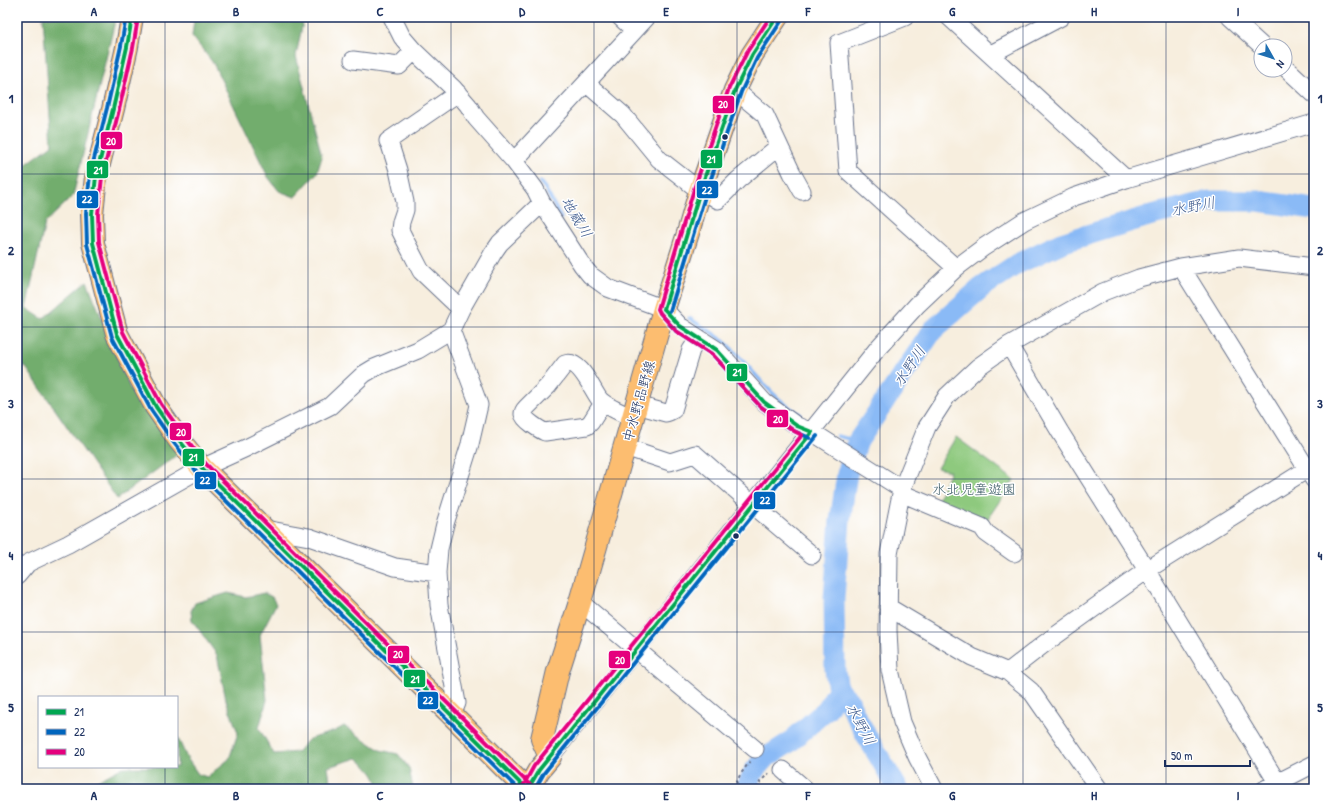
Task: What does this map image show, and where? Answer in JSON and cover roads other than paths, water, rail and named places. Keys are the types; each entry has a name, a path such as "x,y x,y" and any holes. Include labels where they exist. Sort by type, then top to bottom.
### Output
{"main road":[{"path":"132,17 113,109 96,176 92,214 93,243 117,334 156,407 179,440 202,468 527,789 539,770 550,757"},
{"name":"中水野品野線","path":"550,757 542,739 558,671 580,602 664,309 700,191 735,90 752,54 777,17"}],"street":[{"path":"620,17 634,30"},
{"path":"514,161 647,17"},
{"path":"905,17 839,43 848,171 956,268"},
{"path":"949,17 1126,179"},
{"path":"991,54 1041,22 1061,17"},
{"path":"1230,17 1253,38"},
{"path":"397,19 402,37 468,105 476,118 514,161 535,189 542,203 582,265 590,274 608,288 664,309 680,326 717,350 764,402 797,426 812,432 898,488 982,527 986,533 1014,553"},
{"path":"353,60 399,66 414,51"},
{"path":"1293,74 1314,94"},
{"path":"586,83 623,115 659,159 700,191 706,192 718,200 738,180 779,146"},
{"path":"735,90 765,115 802,191"},
{"path":"458,94 388,141 398,170 405,202 405,210 400,230 402,235 421,272 461,309"},
{"path":"550,757 878,348 917,305 956,268 984,246 1024,222 1074,197 1126,179 1314,123"},
{"path":"17,576 28,563 68,544 202,468 330,406 364,374 374,368 418,350 451,330 461,309 500,243 542,203"},
{"path":"934,789 917,758 902,722 890,670 888,630 889,554 898,488 927,427 947,396 978,367 1009,345 1103,292 1139,278 1181,267 1238,258 1314,266"},
{"path":"1008,672 1044,644 1147,570 1312,472 1181,267"},
{"path":"451,330 479,405 470,444 445,524 439,549 437,573 439,605 457,703 452,715"},
{"path":"603,402 591,422 584,428 545,432 523,415 526,408 548,386 564,364 568,363 571,363 579,369 600,400 626,415 635,411 669,412 672,410 691,350 698,338"},
{"path":"1009,345 1060,432 1147,570 1271,786 1314,764"},
{"path":"625,447 670,462 695,454 812,555"},
{"path":"265,529 309,537 394,567 437,573"},
{"path":"580,602 755,749"},
{"path":"888,607 972,657 1008,672 1031,691 1099,789"},
{"path":"783,770 805,789"}],"waterway":[{"name":"地蔵川","path":"540,182 545,188 561,218"},
{"name":"水野川","path":"898,789 853,711 849,700 838,690 835,670 834,598 840,521 847,474 858,441 933,330 981,288 1017,264 1061,243 1152,215 1210,201 1258,201 1314,209"},
{"name":"地蔵川","path":"588,260 603,275 613,280"},
{"name":"地蔵川","path":"689,318 727,344 779,399 800,414"},
{"name":"地蔵川","path":"837,436 858,441"},
{"path":"746,789 754,771 764,759 790,742 827,709 838,690"}],"park label":[{"name":"水北児童遊園","path":"974,488"}]}
